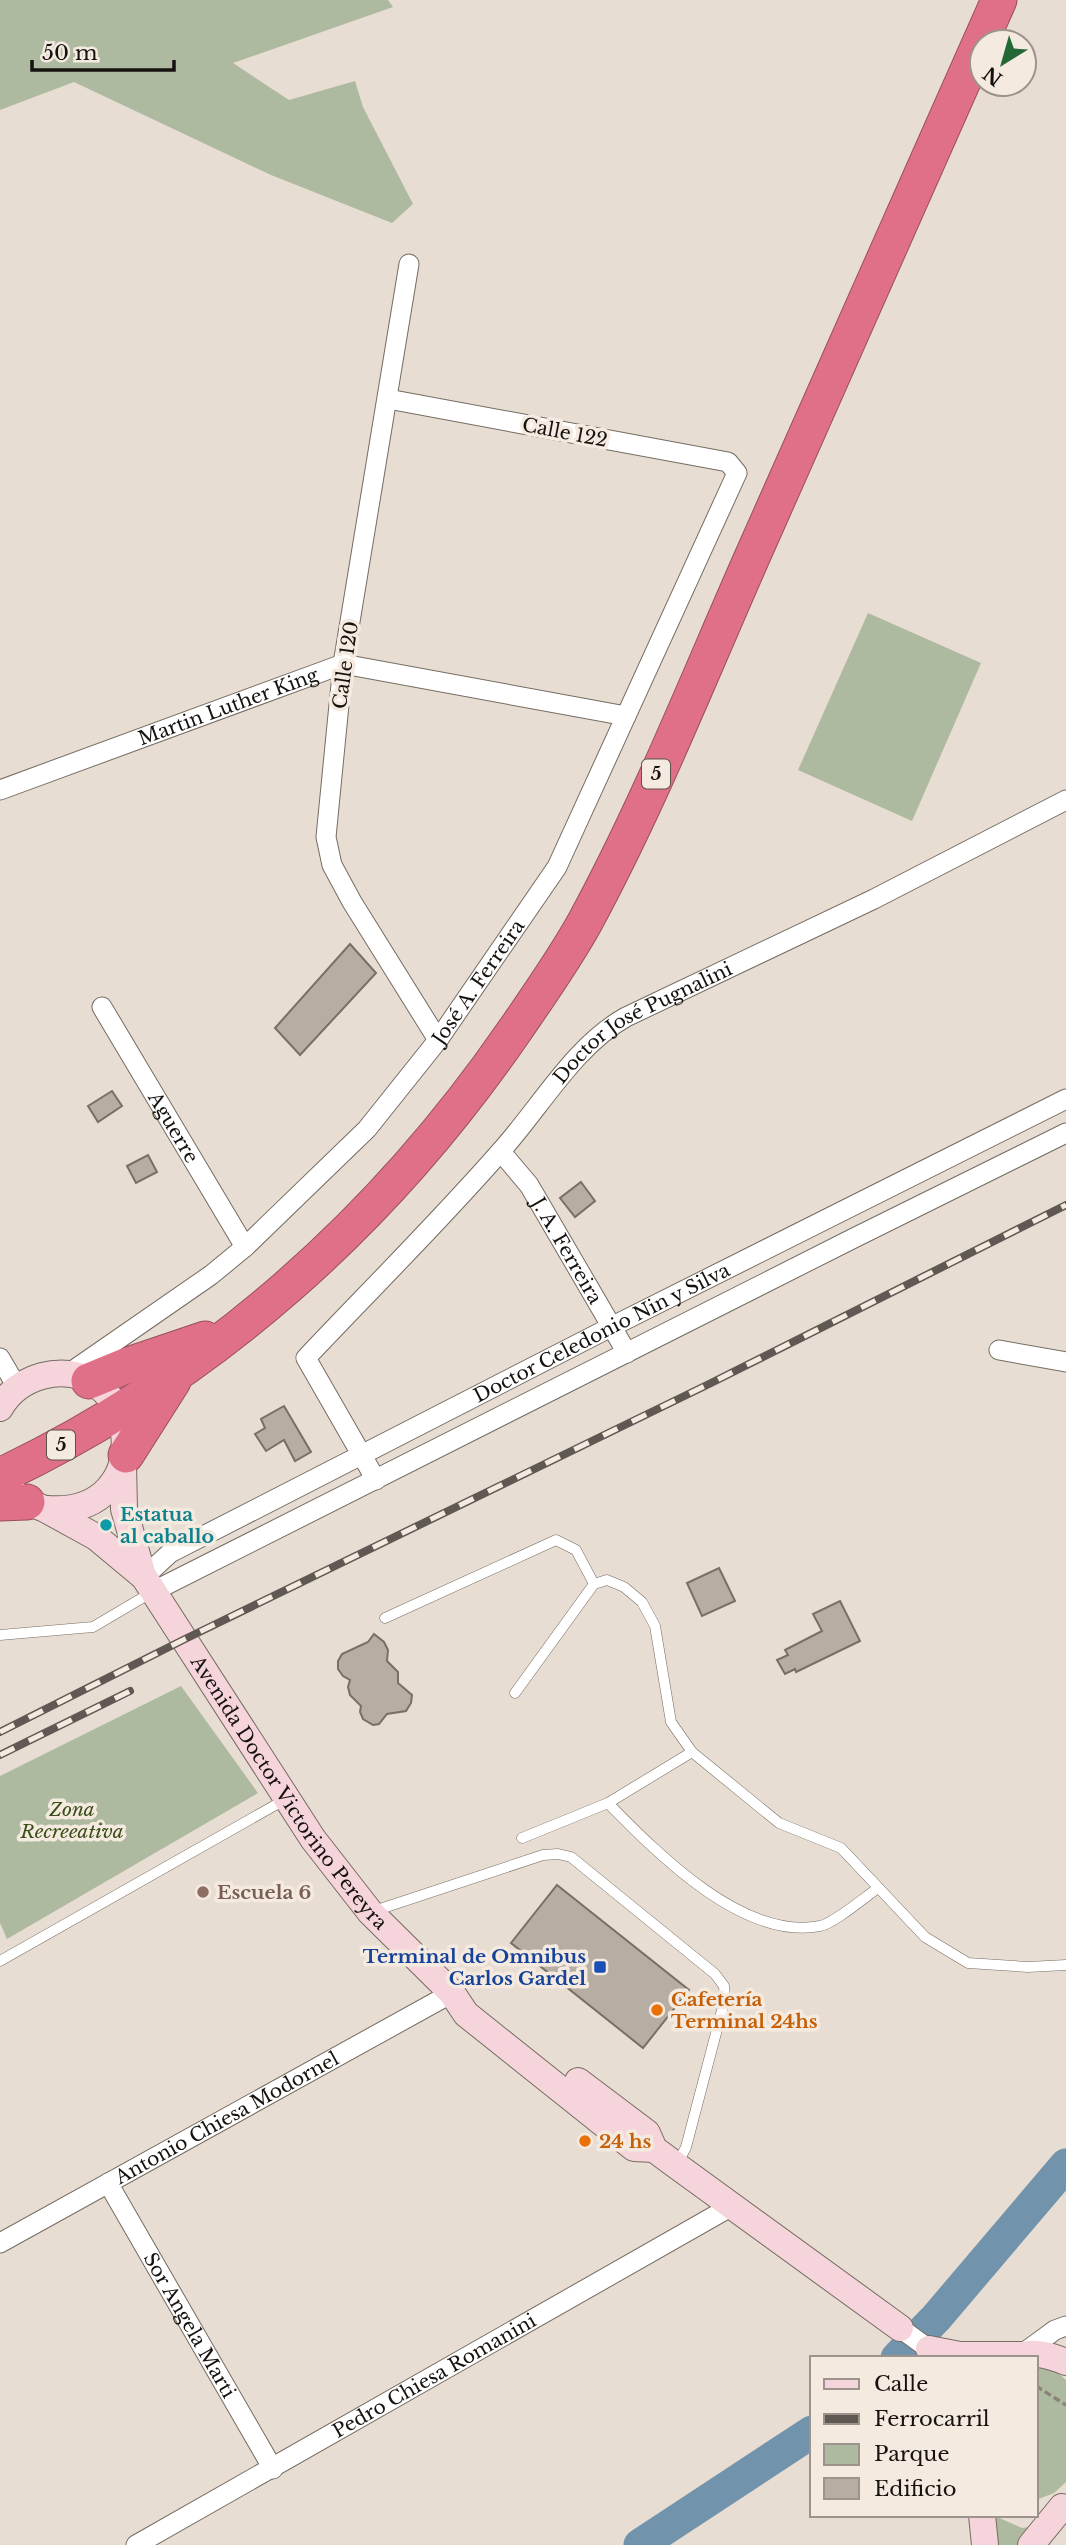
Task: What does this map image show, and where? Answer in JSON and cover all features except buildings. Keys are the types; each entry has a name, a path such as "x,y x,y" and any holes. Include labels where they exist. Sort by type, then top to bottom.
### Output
{"highway":[{"name":"5","path":"0,1476 46,1454 119,1411 180,1371 288,1289 339,1241 395,1182 453,1115 542,992 583,925 654,781 999,0"},
{"path":"78,1378 238,1327"},
{"path":"124,1460 180,1371"}],"street":[{"name":"Calle 120","path":"409,264 343,664 326,837 332,865 352,902 438,1040"},
{"name":"Calle 122","path":"388,398 728,462 737,473"},
{"name":"José A. Ferreira","path":"78,1378 245,1247 367,1129 438,1040 558,867 737,473"},
{"name":"Martin Luther King","path":"0,789 343,664 626,716"},
{"name":"Doctor José Pugnalini","path":"362,1455 306,1358 501,1152 589,1045 608,1027 874,899 1066,800"},
{"name":"Aguerre","path":"102,1007 245,1247"},
{"name":"Doctor Celedonio Nin y Silva","path":"149,1584 170,1553 611,1327 1066,1099"},
{"name":"Doctor Celedonio Nin y Silva","path":"149,1584 376,1480 1066,1133"},
{"name":"J. A. Ferreira","path":"501,1152 529,1185 627,1353"},
{"path":"840,1212 854,1238"},
{"path":"999,1350 1066,1362"},
{"path":"0,1358 17,1387"},
{"path":"0,1408 17,1387 50,1374 78,1378 106,1394 119,1411 126,1432 124,1509 149,1584"},
{"path":"362,1455 376,1480"},
{"path":"24,1505 61,1510 93,1501 116,1479 124,1460"},
{"path":"0,1476 24,1505 96,1537 149,1584"},
{"name":"Avenida Doctor Victorino Pereyra","path":"149,1584 313,1839 370,1912 452,1993 476,1999 577,2081 648,2133 654,2149 900,2328"},
{"name":"Antonio Chiesa Modornel","path":"0,2243 452,1993"},
{"name":"Sor Angela Marti","path":"108,2183 273,2469"},
{"name":"Pedro Chiesa Romanini","path":"136,2545 732,2206"},
{"path":"1020,2356 1055,2330 1066,2326"},
{"path":"900,2328 932,2353 1051,2356 1066,2362"},
{"path":"1038,2513 1064,2505"},
{"path":"1031,2545 1064,2505"},
{"path":"982,2517 985,2545"}],"lane":[{"path":"385,1618 556,1540 576,1550 593,1584"},
{"path":"514,1693 593,1584 607,1580 624,1587 642,1602 655,1626 671,1722 692,1752 779,1823 841,1848 925,1937 968,1963 1028,1967 1066,1965"},
{"path":"0,1635 93,1627 149,1584"},
{"path":"522,1838 608,1803 692,1752"},
{"path":"0,1961 287,1798"},
{"path":"608,1803 644,1839 681,1870 729,1905 768,1923 797,1928 823,1926 878,1888"},
{"path":"370,1912 543,1855 558,1854 571,1857 715,1974 724,1986 726,1999 686,2147 677,2166"}],"path":[{"path":"1038,2387 1066,2405"}],"green space":[{"path":"0,0 388,0 393,7 233,63 289,100 355,81 363,107 413,204 392,223 271,175 74,82 0,110"},
{"path":"868,613 981,663 912,821 798,770"},
{"name":"Zona Recreeativa","path":"181,1686 258,1793 7,1939 0,1923 0,1776"},
{"path":"1038,2366 1056,2371 1066,2380 1066,2482 1054,2493 1038,2499"},
{"path":"995,2517 1022,2528 1036,2526 1018,2545 997,2545"}],"waterway":[{"path":"899,2356 936,2318 1066,2165"},
{"path":"640,2545 810,2433"}],"railway":[{"path":"0,1732 707,1385 1066,1205"},
{"path":"0,1755 130,1691"}],"place":[{"name":"Estatua al caballo","path":"106,1525"},
{"name":"Escuela 6","path":"203,1892"},
{"name":"Terminal de Omnibus Carlos Gardel","path":"600,1967"},
{"name":"Cafetería Terminal 24hs","path":"657,2010"},
{"name":"24 hs","path":"585,2141"}]}
